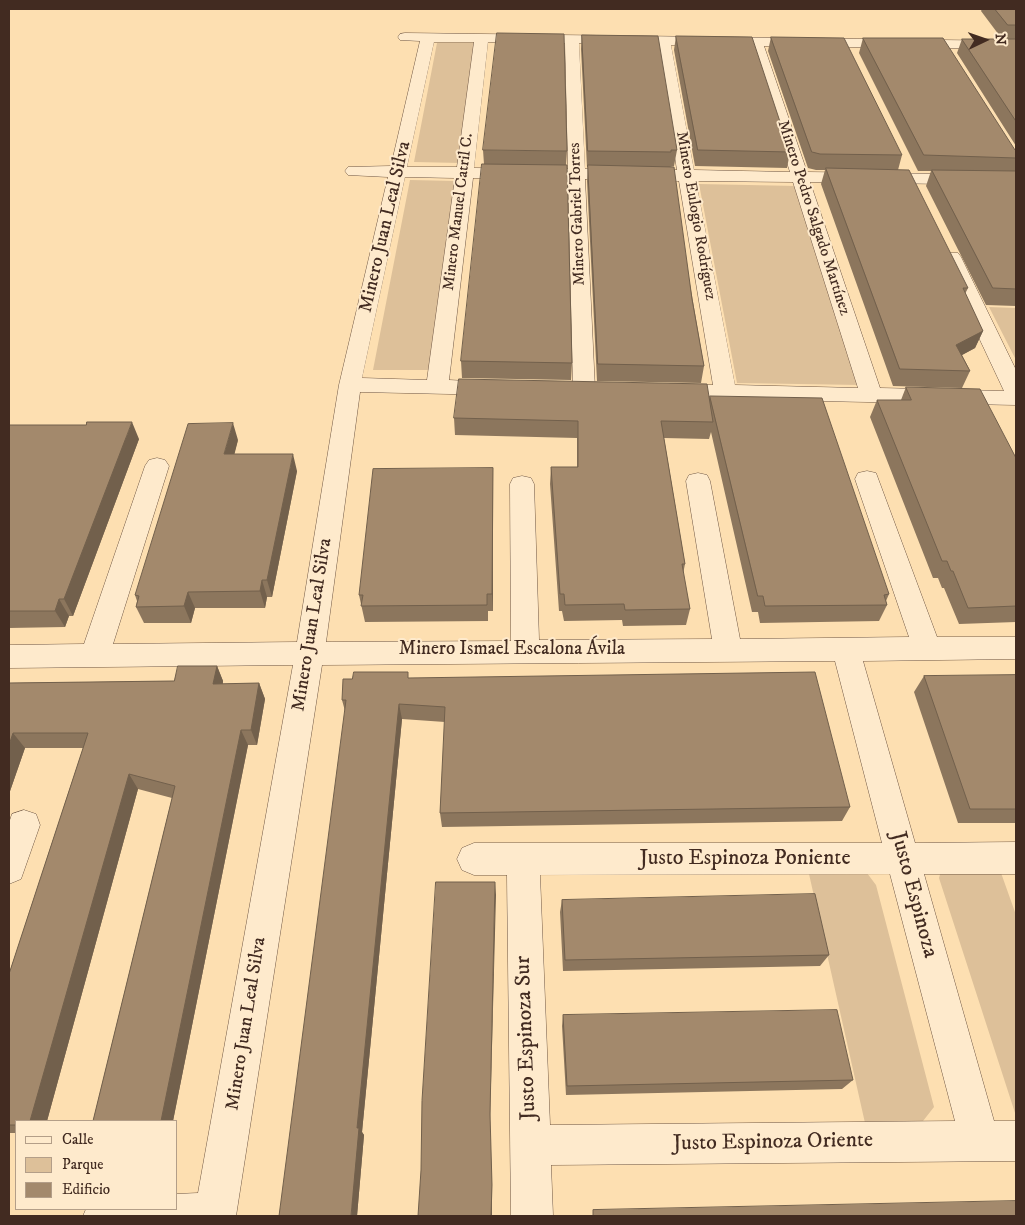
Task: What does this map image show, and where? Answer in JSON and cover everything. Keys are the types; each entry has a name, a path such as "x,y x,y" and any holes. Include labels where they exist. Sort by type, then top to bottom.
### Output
{"street":[{"path":"405,36 1016,45"},
{"name":"Minero Juan Leal Silva","path":"216,1215 310,652 350,385 428,37"},
{"name":"Minero Manuel Catril C.","path":"437,386 482,38"},
{"name":"Minero Gabriel Torres","path":"572,39 584,389"},
{"name":"Minero Eulogio Rodríguez","path":"663,40 725,392"},
{"name":"Minero Pedro Salgado Martínez","path":"756,42 871,395"},
{"path":"845,43 854,60"},
{"path":"941,44 953,64"},
{"path":"905,161 922,196"},
{"path":"354,171 1016,180"},
{"path":"943,241 1016,392"},
{"path":"350,385 516,388"},
{"path":"650,391 1016,398"},
{"path":"94,654 156,466"},
{"path":"867,479 927,648"},
{"path":"698,481 728,649"},
{"path":"522,484 525,650"},
{"name":"Minero Ismael Escalona Ávila","path":"9,656 525,650 1016,648"},
{"name":"Justo Espinoza","path":"846,649 903,858 998,1141"},
{"path":"9,868 24,825"},
{"name":"Justo Espinoza Poniente","path":"474,859 1016,858"},
{"name":"Justo Espinoza Sur","path":"522,859 532,1216"},
{"name":"Justo Espinoza Oriente","path":"530,1145 998,1141"},
{"path":"104,1216 216,1215"}],"green space":[{"path":"437,43 476,43 461,163 414,162"},
{"path":"410,180 457,181 432,370 373,370"},
{"path":"699,184 797,186 860,385 737,383"},
{"path":"989,307 1016,308 1016,360"},
{"path":"1000,870 1016,915 1016,1116 939,878 941,871"},
{"path":"867,873 876,885 934,1107 923,1121 865,1123 809,874"}],"building":[{"path":"995,9 1016,9 1016,25 1008,25"},
{"path":"497,33 564,34 567,151 483,150"},
{"path":"582,35 658,36 677,150 671,150 671,152 588,151"},
{"path":"676,36 752,37 790,152 698,150"},
{"path":"771,37 844,38 902,155 820,154 812,152"},
{"path":"863,38 943,38 1016,150 1016,158 924,155"},
{"path":"962,39 1016,39 1016,121"},
{"path":"482,164 567,165 572,363 461,361"},
{"path":"588,165 674,167 692,299 704,366 598,364"},
{"path":"826,168 909,170 968,288 963,288 983,331 956,345 970,371 900,369"},
{"path":"932,170 1016,171 1016,289 993,288"},
{"path":"459,379 707,384 713,422 661,421 685,564 682,564 690,609 625,610 624,604 565,605 564,594 560,594 551,467 578,467 578,421 454,418"},
{"path":"906,387 980,389 1016,458 1016,606 968,608 953,571 951,571 947,561 942,561 877,400 911,400"},
{"path":"710,396 822,398 889,594 884,595 887,605 765,606 763,596 758,596"},
{"path":"87,422 132,422 64,599 59,599 55,611 9,611 9,425 86,425"},
{"path":"233,423 224,454 293,454 267,580 262,580 260,591 188,592 184,606 136,607 139,596 135,595 188,424"},
{"path":"493,468 492,594 487,594 487,605 361,606 363,595 359,595 373,469"},
{"path":"178,666 217,666 213,684 259,683 251,730 241,730 161,1120 93,1120 175,786 129,774 30,1120 15,1120 15,1125 9,1125 9,974 88,733 13,733 9,745 9,683 174,681"},
{"path":"354,672 408,672 408,678 815,672 850,807 440,813 445,707 399,704 357,1128 359,1128 351,1216 279,1216 346,700 342,700 343,679 352,679"},
{"path":"1016,675 1016,809 970,809 924,676"},
{"path":"436,882 495,882 490,1114 491,1216 418,1216 422,1101"},
{"path":"815,894 829,955 565,960 562,900"},
{"path":"837,1010 853,1080 567,1086 563,1015"},
{"path":"1016,1201 1016,1216 593,1216 593,1210"}]}
